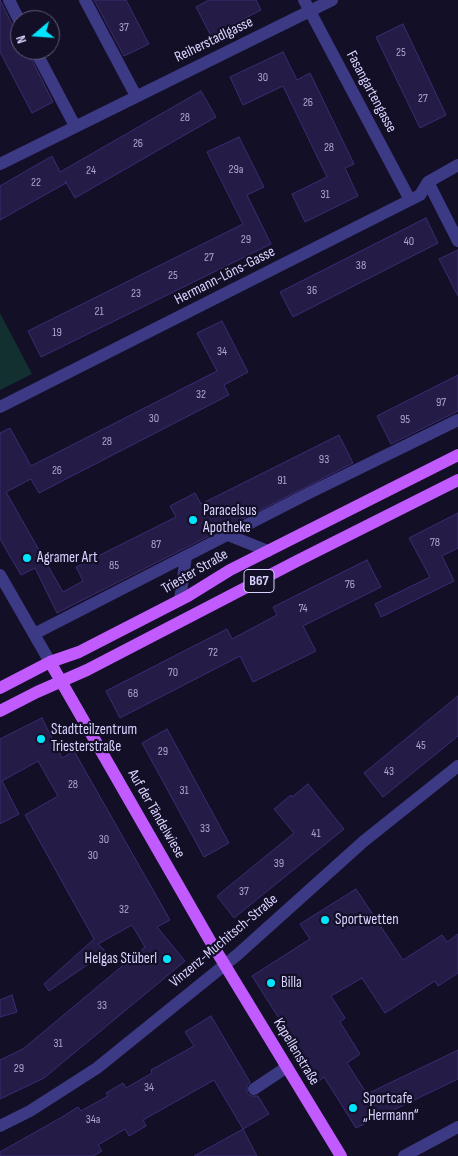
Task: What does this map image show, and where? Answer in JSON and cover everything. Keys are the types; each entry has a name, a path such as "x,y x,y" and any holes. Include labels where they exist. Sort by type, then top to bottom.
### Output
{"main road":[{"name":"Triester Straße","path":"0,688 50,662 79,652 180,600 230,570 458,455"},
{"name":"B67","path":"0,711 37,692 60,683 458,480"},
{"name":"Auf der Tändelwiese","path":"50,662 60,683 224,965"},
{"name":"Kapellenstraße","path":"224,965 341,1156"}],"street":[{"path":"85,0 136,96"},
{"name":"Reiherstadlgasse","path":"0,164 136,96 307,6 332,0"},
{"name":"Fasangartengasse","path":"307,6 410,200"},
{"path":"40,60 75,126"},
{"name":"Hermann-Löns-Gasse","path":"0,407 420,196 428,182 458,166"},
{"path":"428,182 458,241"},
{"name":"Triester Straße","path":"34,634 458,420"},
{"path":"228,535 268,551"},
{"path":"180,600 186,556"},
{"name":"Auf der Tändelwiese","path":"0,575 50,662"},
{"name":"Vinzenz-Muchitsch-Straße","path":"0,1126 30,1111 96,1068 224,965 364,841 458,766"},
{"path":"254,1088 286,1067"},
{"path":"404,1156 458,1127"}],"green space":[{"path":"0,313 32,374 0,390"}],"building":[{"path":"0,0 10,20 10,60 32,60 53,102 32,113 0,52"},
{"path":"94,0 126,0 149,44 124,56"},
{"path":"209,0 256,0 261,10 211,36 196,7"},
{"path":"403,24 446,115 420,128 376,37"},
{"path":"283,52 297,80 310,73 354,164 345,168 358,196 305,222 292,194 327,177 283,86 243,105 230,77"},
{"path":"201,91 216,117 75,198 65,181 66,183 0,220 0,186 52,156 60,172"},
{"path":"239,137 264,187 247,195 271,244 41,357 28,331 243,224 207,152"},
{"path":"426,218 438,243 293,317 280,292"},
{"path":"458,250 458,296 439,259"},
{"path":"222,321 248,372 224,385 229,395 39,493 31,479 6,492 63,592 83,581 76,567 176,517 170,506 195,493 201,504 339,435 353,463 57,613 35,568 21,575 0,539 0,433 10,428 31,466 217,371 197,333"},
{"path":"458,375 458,411 391,444 377,416"},
{"path":"458,513 458,548 442,556 454,581 381,617 375,604 430,577 409,538"},
{"path":"367,560 381,587 303,626 316,651 253,682 240,656 120,718 106,691 227,629 232,639 277,615 273,607"},
{"path":"458,696 458,736 383,797 364,773"},
{"path":"42,718 62,758 74,751 170,920 157,927 185,961 44,1078 0,1099 0,1060 23,1049 145,947 132,925 98,944 106,952 49,991 44,984 94,939 25,815 58,796 38,761 2,781 19,814 0,824 0,739"},
{"path":"167,729 229,843 204,857 142,743"},
{"path":"308,784 344,829 234,918 217,896 294,833 274,809"},
{"path":"356,889 403,960 442,935 447,942 458,934 458,973 438,986 435,981 385,1013 362,978 331,996 345,1018 340,1022 360,1054 347,1063 367,1094 458,1050 458,1079 356,1128 324,1077 319,1081 252,976 310,939 300,924"},
{"path":"12,995 17,1012 0,1017 0,1000"},
{"path":"211,1016 250,1082 247,1086 247,1093 251,1096 258,1096 269,1114 243,1129 214,1080 143,1120 146,1126 129,1136 125,1129 98,1145 102,1151 93,1156 0,1156 0,1152 78,1107 81,1111 108,1096 106,1093 123,1083 126,1088 152,1073 151,1070 194,1046 185,1032"},
{"path":"243,1129 257,1156 194,1156"}],"place":[{"name":"Paracelsus Apotheke","path":"193,520"},
{"name":"Agramer Art","path":"27,558"},
{"name":"Stadtteilzentrum Triesterstraße","path":"41,739"},
{"name":"Sportwetten","path":"325,920"},
{"name":"Helgas Stüberl","path":"167,959"},
{"name":"Billa","path":"271,983"},
{"name":"Sportcafe „Hermann“","path":"353,1108"}]}
